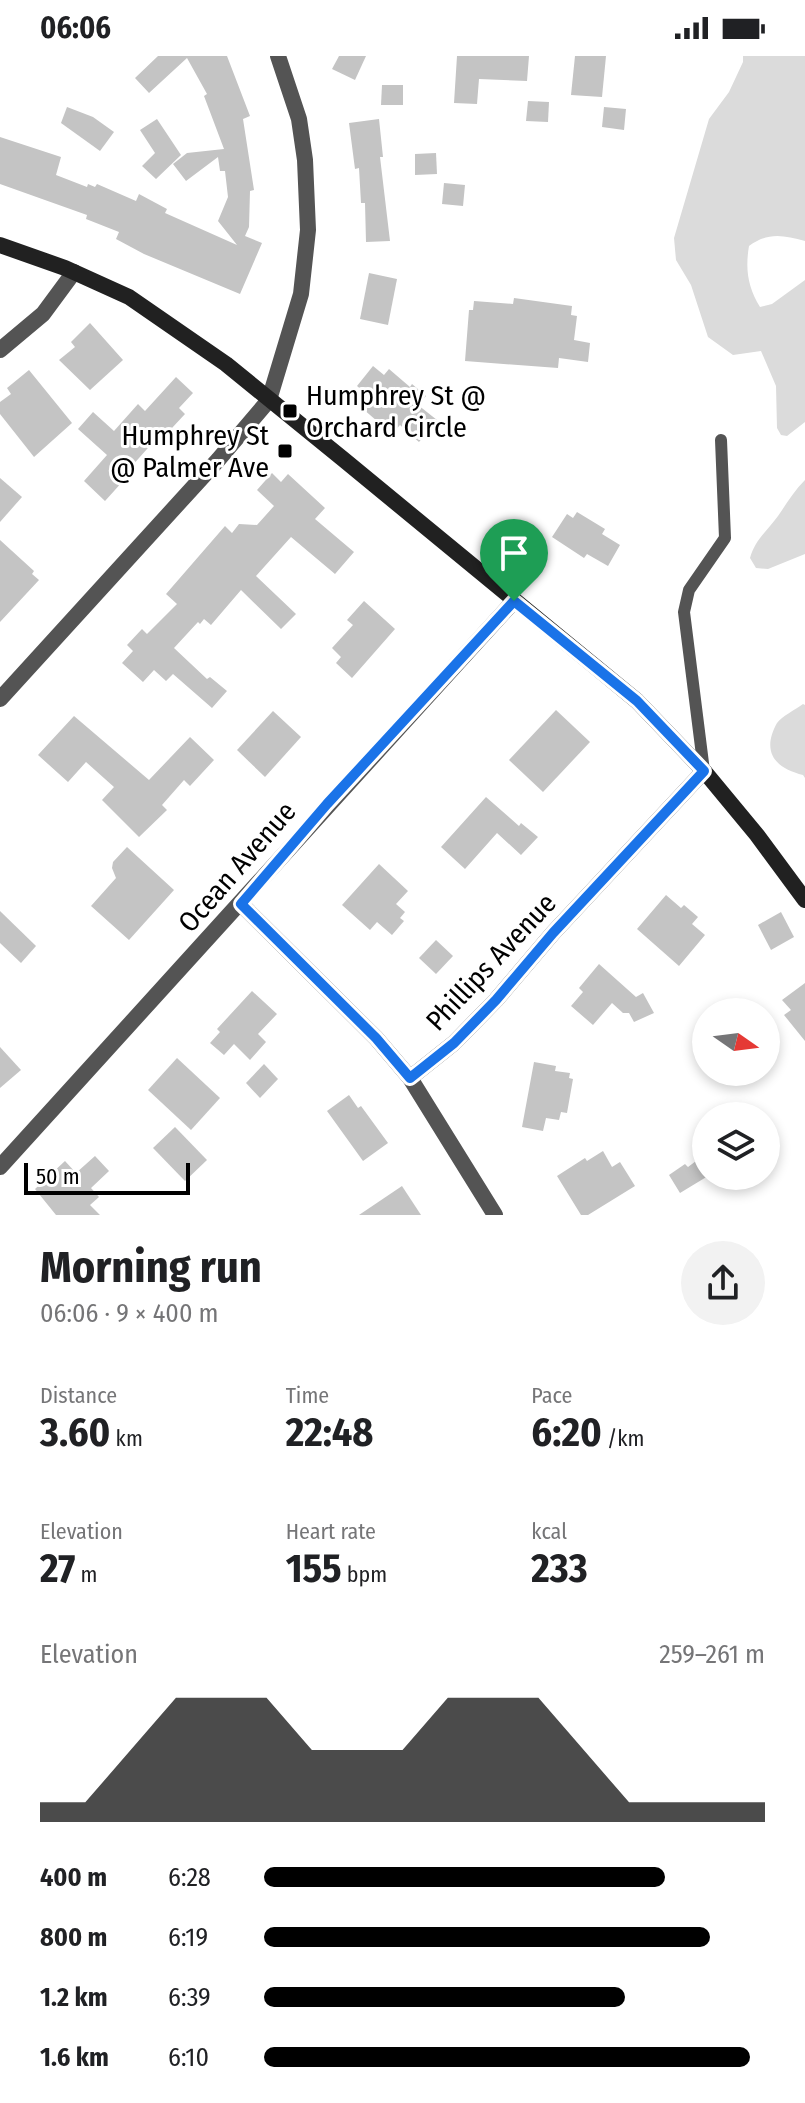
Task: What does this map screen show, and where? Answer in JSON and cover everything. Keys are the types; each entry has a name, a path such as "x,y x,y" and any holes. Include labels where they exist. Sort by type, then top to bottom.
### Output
{"main road":[{"path":"0,245 74,272 129,297 226,364 637,701 704,771 805,900"}],"street":[{"path":"0,699 269,400 301,294 308,230 305,160 299,119 278,56"},
{"path":"0,350 43,314 74,272"},
{"name":"Ocean Avenue","path":"0,1167 514,601"},
{"name":"Phillips Avenue","path":"410,1078 454,1043 496,1000 553,933 704,771"},
{"path":"241,904 376,1038 410,1078 495,1215"}],"lane":[{"path":"704,771 684,612 689,590 725,538 721,440"}],"shaded area":[{"path":"743,56 805,56 805,241 783,236 763,238 749,246 747,263 750,285 760,307 772,304 805,280 805,422 787,436 781,435 777,428 776,386 761,351 733,355 708,337 691,285 676,260 674,238 709,119 729,92"},
{"path":"805,480 805,554 768,569 756,568 750,558 755,546"},
{"path":"803,704 805,778 778,763 770,742 777,723"}],"building":[{"path":"158,56 227,56 250,116 243,119 254,190 250,191 249,227 245,236 262,243 240,294 144,254 116,239 119,232 86,219 87,215 0,184 0,137 61,157 56,175 87,187 88,184 95,187 97,184 136,201 139,194 167,209 165,213 237,245 218,221 228,197 225,171 220,171 218,157 186,181 173,164 187,153 224,149 204,96 207,94 187,58 149,93 135,78"},
{"path":"339,56 366,56 355,80 332,69"},
{"path":"457,56 529,56 527,81 479,79 477,104 454,103"},
{"path":"575,56 606,56 602,97 571,95"},
{"path":"382,85 403,85 403,105 381,105"},
{"path":"528,101 549,102 548,122 526,121"},
{"path":"67,107 93,117 114,132 100,151 61,123"},
{"path":"604,107 626,109 624,130 602,127"},
{"path":"157,119 181,155 156,179 142,166 155,153 140,130"},
{"path":"379,119 383,157 380,157 390,241 366,242 365,203 361,203 359,168 355,169 349,123"},
{"path":"436,153 437,174 415,175 415,154"},
{"path":"444,183 465,185 463,206 442,204"},
{"path":"369,273 397,279 388,325 360,319"},
{"path":"514,298 572,306 571,315 577,316 574,340 590,343 588,362 559,358 558,368 465,361 469,310 473,310 474,301 513,304"},
{"path":"90,323 123,360 90,390 59,360 75,347 71,342"},
{"path":"373,366 384,375 389,369 426,396 418,405 437,420 419,442 400,425 392,434 355,402 363,391 357,386"},
{"path":"29,370 72,423 34,457 0,414 0,402 11,394 7,388"},
{"path":"176,377 193,393 179,408 185,414 158,443 155,440 105,501 84,481 107,455 78,429 93,412 114,431 138,404 145,411"},
{"path":"272,473 281,482 288,474 325,508 315,519 354,552 335,574 291,537 256,576 296,614 281,629 241,590 211,625 204,619 200,624 198,622 174,648 207,679 210,677 227,691 212,708 173,674 166,681 154,670 143,682 122,663 133,651 127,645 142,629 147,634 177,604 166,594 225,526 232,533 239,524 257,525 274,506 257,490"},
{"path":"0,478 22,497 0,522"},
{"path":"577,512 605,529 602,534 620,545 608,566 587,554 584,558 552,537 567,514 573,518"},
{"path":"0,540 34,571 32,574 39,580 0,622"},
{"path":"364,601 395,629 352,678 336,663 341,657 332,648 353,625 347,620"},
{"path":"556,710 590,742 543,792 509,760"},
{"path":"273,711 301,737 265,777 237,750"},
{"path":"74,716 149,780 190,737 214,760 190,786 184,780 162,805 167,810 139,837 102,800 114,787 86,762 68,782 38,755"},
{"path":"486,797 519,826 521,823 538,837 521,855 497,833 465,869 441,847"},
{"path":"127,847 174,890 129,940 91,906 116,878 113,862"},
{"path":"379,864 408,891 396,904 405,912 400,918 404,921 392,935 377,922 370,930 342,905"},
{"path":"666,895 698,917 692,924 705,935 679,966 637,929"},
{"path":"0,911 36,946 21,963 0,943"},
{"path":"781,912 794,937 771,950 758,925"},
{"path":"436,940 453,956 436,974 419,958"},
{"path":"599,964 636,997 643,993 654,1013 634,1022 629,1013 623,1013 612,1003 593,1025 571,1006 583,992 579,988"},
{"path":"805,983 805,1041 784,1015 791,1010 782,1000"},
{"path":"252,991 277,1014 258,1034 266,1042 250,1060 234,1044 224,1055 210,1043 220,1032 217,1029"},
{"path":"0,1047 21,1070 0,1088"},
{"path":"177,1058 220,1098 191,1130 148,1090"},
{"path":"534,1062 556,1066 555,1071 570,1073 569,1078 573,1079 567,1113 561,1112 559,1120 546,1118 543,1131 522,1127"},
{"path":"264,1064 278,1079 260,1098 246,1083"},
{"path":"349,1095 388,1143 363,1161 327,1111"},
{"path":"175,1127 207,1160 185,1181 153,1148"},
{"path":"603,1151 612,1167 620,1162 635,1186 588,1215 581,1215 557,1176 585,1158 587,1161"},
{"path":"95,1156 109,1171 91,1188 99,1197 90,1205 100,1215 56,1215 35,1189 65,1161 76,1173"},
{"path":"685,1164 688,1167 692,1164 692,1186 680,1193 669,1175"},
{"path":"402,1186 421,1215 359,1215"}],"place":[{"name":"Humphrey St @ Orchard Circle","path":"290,411"},
{"name":"Humphrey St @ Palmer Ave","path":"285,451"}],"route":[{"path":"514,601 637,701 704,771 553,933 496,1000 454,1043 410,1078 376,1038 241,904 327,804 514,601"}]}
